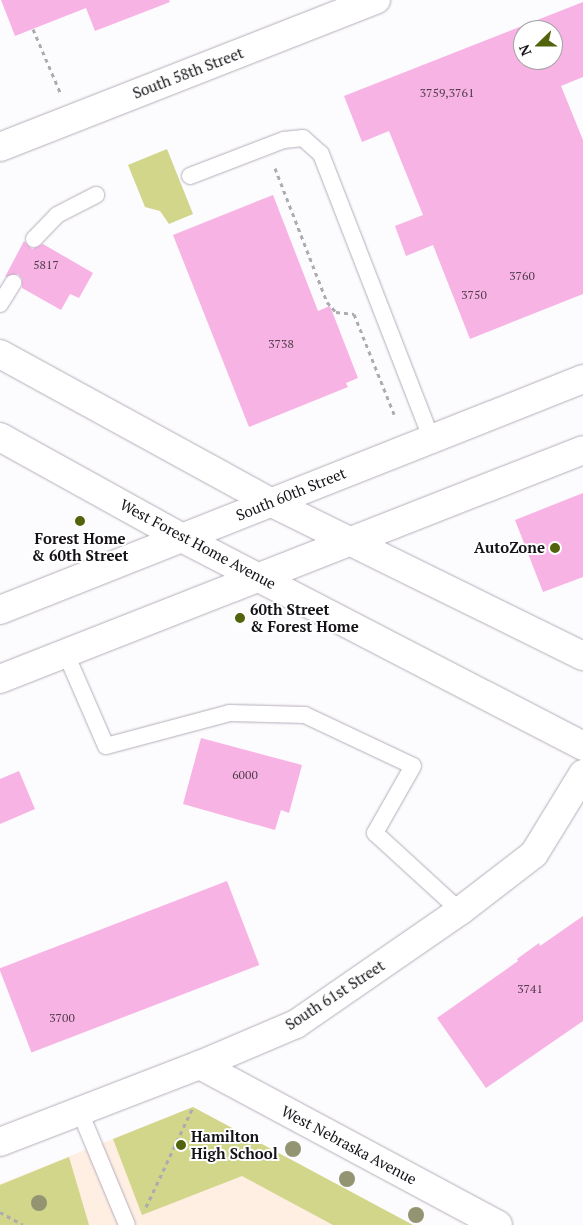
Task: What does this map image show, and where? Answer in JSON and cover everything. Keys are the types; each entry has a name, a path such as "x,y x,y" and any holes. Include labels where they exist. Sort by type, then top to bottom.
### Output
{"main road":[{"name":"South 58th Street","path":"0,147 376,0"},
{"path":"0,354 270,502 583,656"},
{"name":"South 60th Street","path":"0,610 583,379"},
{"name":"West Forest Home Avenue","path":"0,437 182,538 260,576 583,746"},
{"path":"0,679 583,450"},
{"name":"South 61st Street","path":"0,1142 200,1065 296,1024 460,911 534,854 583,774"},
{"name":"West Nebraska Avenue","path":"200,1065 498,1225"}],"lane":[{"path":"190,176 284,140 303,138 321,154 431,438"},
{"path":"34,239 57,215 96,195"},
{"path":"0,304 13,283"},
{"path":"66,654 106,746 230,713 305,715 413,766 374,833 460,911"},
{"path":"80,1112 127,1225"}],"path":[{"path":"33,29 71,118"},
{"path":"266,147 327,302 336,312 354,314 394,414"},
{"path":"142,1215 193,1107"},
{"path":"0,1212 23,1225"}],"shaded area":[{"name":"Hamilton High School","path":"193,1107 413,1225 0,1225 0,1184"}],"green space":[{"path":"167,149 193,214 169,224 160,211 145,207 128,165"},
{"path":"193,1107 413,1225 333,1225 242,1176 142,1215 113,1139"},
{"path":"69,1157 89,1225 0,1225 0,1185"}],"building":[{"path":"1,0 169,0 170,2 95,31 86,8 15,36"},
{"path":"583,2 583,77 561,86 583,140 583,294 470,339 433,245 406,256 395,226 423,215 389,131 362,142 344,96 513,30 513,70 563,70 563,20 537,20"},
{"path":"273,195 318,311 330,306 358,378 346,383 348,387 249,427 173,235"},
{"path":"24,241 32,249 43,244 93,273 79,298 70,294 61,310 22,288 22,279 18,274 5,277"},
{"name":"AutoZone","path":"583,493 583,577 543,592 515,520"},
{"path":"201,738 302,765 289,813 281,810 275,830 183,804"},
{"path":"19,771 35,809 0,824 0,779"},
{"path":"227,881 259,965 31,1052 0,968"},
{"path":"583,916 583,1021 486,1088 437,1018 518,961 517,959 539,943 540,946"}],"place":[{"name":"Forest Home & 60th Street","path":"80,521"},
{"name":"AutoZone","path":"555,548"},
{"name":"60th Street & Forest Home","path":"240,618"},
{"name":"Hamilton High School","path":"181,1145"}]}
